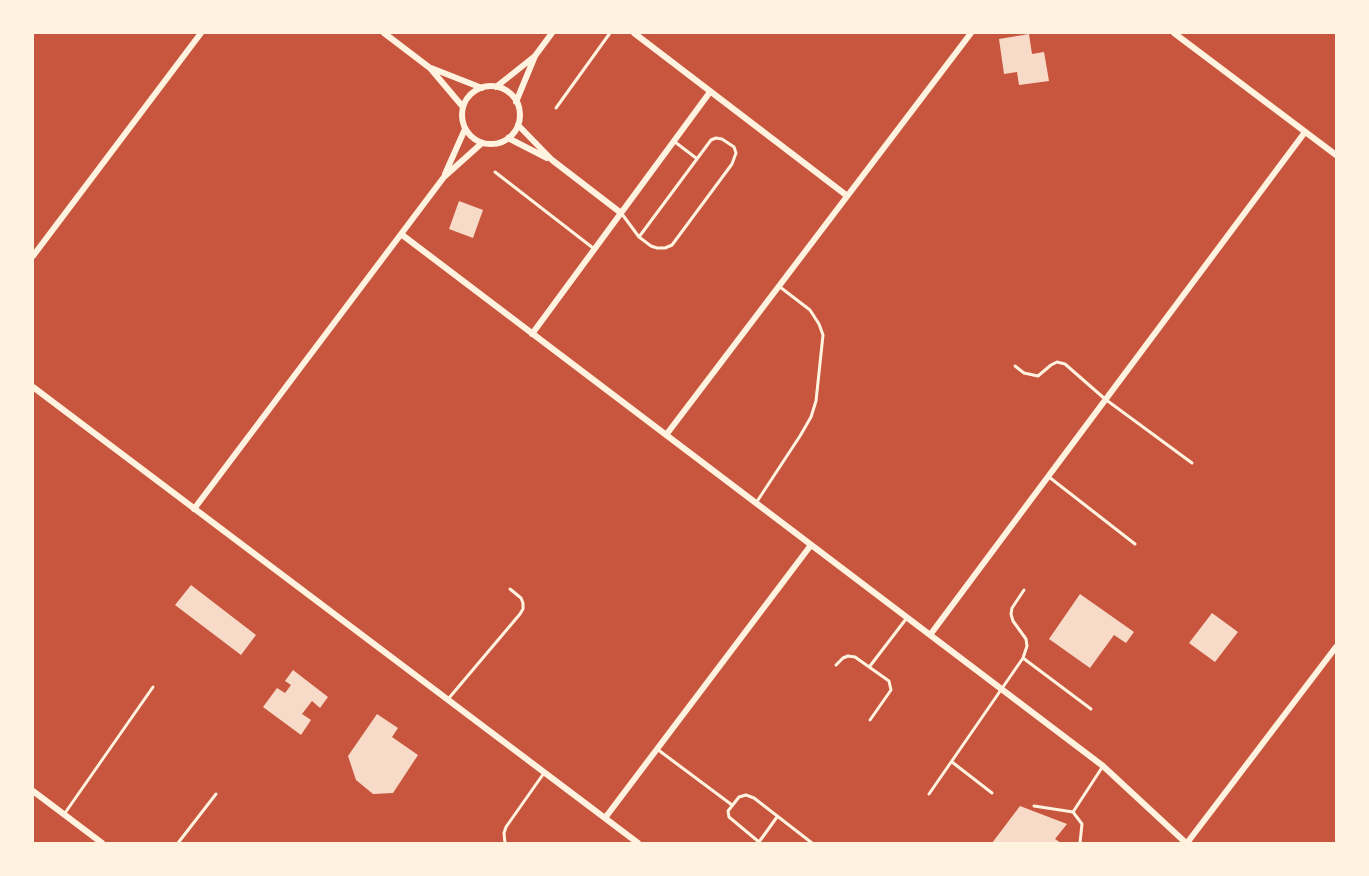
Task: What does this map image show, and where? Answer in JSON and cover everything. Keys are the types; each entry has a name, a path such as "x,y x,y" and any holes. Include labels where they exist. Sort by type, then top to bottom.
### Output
{"street":[{"path":"33,256 201,33"},
{"path":"384,33 430,68 463,107"},
{"path":"516,102 535,56 552,33"},
{"path":"634,33 846,195"},
{"path":"666,435 971,33"},
{"path":"1174,33 1336,155"},
{"path":"496,87 535,56"},
{"path":"430,68 482,88"},
{"path":"496,87 504,90 516,102 519,113 518,125 508,138 495,144 482,143 465,129 463,107 473,92 482,88 496,87"},
{"path":"532,334 710,92"},
{"path":"518,125 552,160 621,213"},
{"path":"444,177 465,129"},
{"path":"930,635 1305,132"},
{"path":"508,138 552,160"},
{"path":"194,508 444,177 482,143"},
{"path":"401,234 1103,766 1187,843 1336,648"},
{"path":"33,387 638,843"},
{"path":"605,818 811,545"},
{"path":"33,791 102,843"}],"lane":[{"path":"556,108 610,33"},
{"path":"621,213 639,237 657,248 672,245 732,164 736,153 734,147 716,138 706,145 639,237"},
{"path":"674,141 696,158"},
{"path":"495,172 594,249"},
{"path":"756,503 811,417 816,401 823,334 810,310 778,286"},
{"path":"1015,366 1024,373 1038,376 1057,362 1065,364 1105,399 1192,464"},
{"path":"1047,476 1134,544"},
{"path":"447,700 520,615 523,603 521,598 510,589"},
{"path":"929,794 1023,658 1027,646 1026,639 1013,621 1011,614 1012,608 1024,590"},
{"path":"869,666 907,618"},
{"path":"836,665 848,656 855,657 889,681 891,690 870,720"},
{"path":"1023,658 1091,709"},
{"path":"64,814 153,687"},
{"path":"657,749 732,805"},
{"path":"951,762 992,793"},
{"path":"1073,812 1103,766"},
{"path":"505,843 506,827 544,773"},
{"path":"178,843 216,794"},
{"path":"777,817 758,843 729,817 728,811 739,797 746,795 754,798 812,843"},
{"path":"1034,806 1073,812 1082,824 1080,843"}],"building":[{"path":"1029,34 1032,54 1044,52 1049,81 1019,85 1017,72 1004,74 999,39"},
{"path":"459,201 483,210 473,238 449,229"},
{"path":"191,585 256,635 241,655 175,605"},
{"path":"1080,594 1134,632 1126,643 1114,635 1090,668 1049,639"},
{"path":"1212,613 1238,632 1215,662 1189,643"},
{"path":"293,670 328,697 320,708 312,701 302,714 311,720 301,735 263,707 277,688 285,693 291,685 285,681"},
{"path":"377,714 398,728 392,737 418,755 393,793 373,794 356,780 348,756"},
{"path":"1020,806 1067,824 1055,839 1061,843 992,843"}]}
